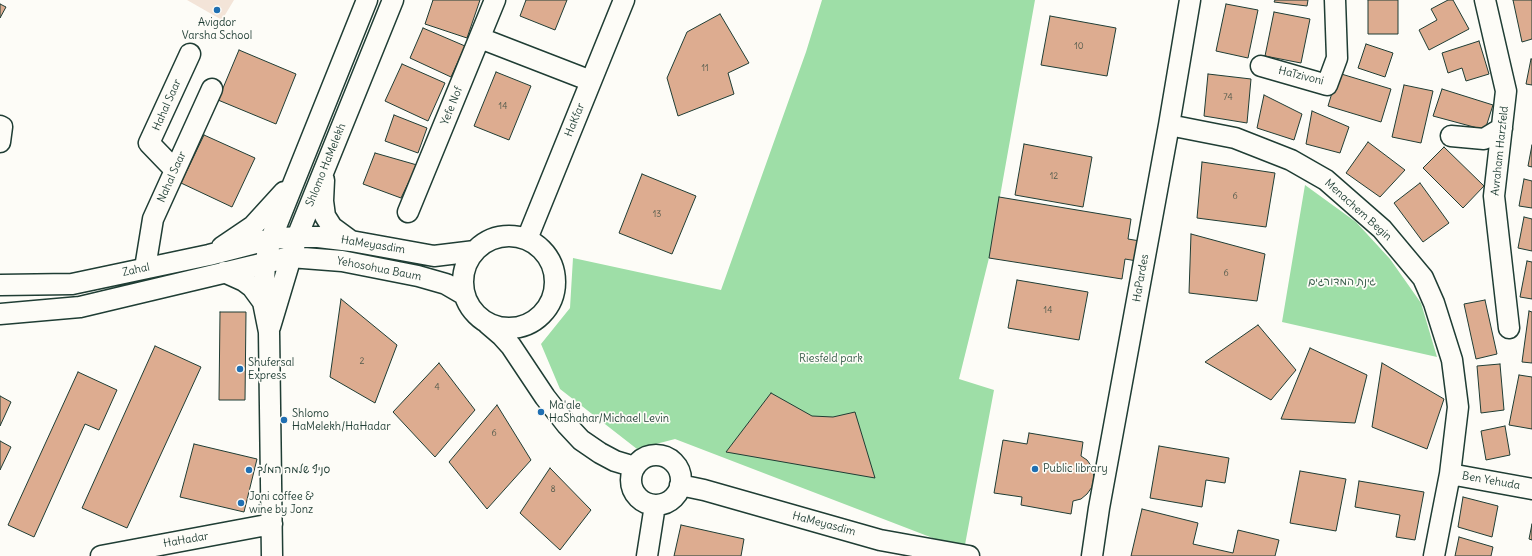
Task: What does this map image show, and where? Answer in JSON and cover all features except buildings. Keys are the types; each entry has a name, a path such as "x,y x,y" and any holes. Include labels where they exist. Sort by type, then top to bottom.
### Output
{"street":[{"name":"Shlomo HaMelekh","path":"272,556 269,332 263,302 265,263 271,239 367,0"},
{"name":"Shlomo HaMelekh","path":"269,332 297,237 393,0"},
{"name":"Yefe Nof","path":"408,212 495,0"},
{"name":"HaKfar","path":"527,239 624,0"},
{"name":"HaPardes","path":"1092,556 1099,508 1169,125 1190,0"},
{"name":"HaTzivoni","path":"1261,66 1327,85 1337,58 1335,0"},
{"name":"Avraham Harzfeld","path":"1485,0 1506,91 1494,196 1509,328"},
{"path":"480,38 591,81"},
{"name":"Hahal Saar","path":"175,170 149,143 190,54"},
{"name":"Nahal Saar","path":"145,268 153,219 212,89"},
{"name":"Menachem Begin","path":"1169,125 1235,138 1291,160 1326,180 1382,229 1423,278 1434,303 1452,360 1458,407 1450,474 1434,556"},
{"path":"0,126 2,127 0,142"},
{"path":"1451,136 1484,139 1502,128"},
{"path":"327,162 323,201 325,216 332,227 351,241"},
{"path":"209,255 253,226 282,195 298,172"},
{"name":"HaMeyasdim","path":"271,239 318,237 351,241 434,256 475,251"},
{"path":"480,318 489,324 506,328 523,326 533,322 541,316 552,300 556,280 554,270 544,251 536,244 527,239 518,237 499,237 490,240 475,251 466,268 463,286 465,295 471,307 480,318 512,346 545,397 581,440 605,456 615,461 635,467"},
{"name":"Zahal","path":"0,285 72,284 209,255 271,239"},
{"path":"265,263 290,257"},
{"name":"Yehosohua Baum","path":"290,257 342,261 418,276 446,284 465,295"},
{"name":"Zahal","path":"0,314 80,307 265,263"},
{"path":"224,272 244,281 252,287 263,302"},
{"path":"527,370 526,350 533,322"},
{"path":"654,455 662,456 669,458 675,463 681,478 680,485 675,496 671,500 655,505 643,501 634,492 631,484 632,475 635,467 646,457 654,455"},
{"name":"Ben Yehuda","path":"1450,474 1532,489"},
{"name":"HaMeyasdim","path":"680,485 704,490 880,540 969,556"},
{"path":"647,556 655,505"},
{"name":"HaHadar","path":"103,556 272,524"}],"shaded area":[{"name":"Avigdor Varsha School","path":"187,0 234,0 222,20"}],"green space":[{"name":"Riesfeld park","path":"822,0 1035,0 989,258 959,379 994,390 964,550 675,439 637,449 560,389 541,344 570,308 573,258 721,290 806,52"},
{"name":"גינת המדורגים","path":"1305,185 1356,222 1390,259 1421,303 1437,357 1282,322"}],"place":[{"name":"Avigdor Varsha School","path":"217,10"},
{"name":"Shufersal Express","path":"240,369"},
{"name":"Ma'ale HaShahar/Michael Levin","path":"541,412"},
{"name":"Shlomo HaMelekh/HaHadar","path":"284,420"},
{"name":"Public library","path":"1035,469"},
{"name":"סניף שלמה המלך","path":"249,470"},
{"name":"Joni coffee & wine by Jonz","path":"241,503"}]}
